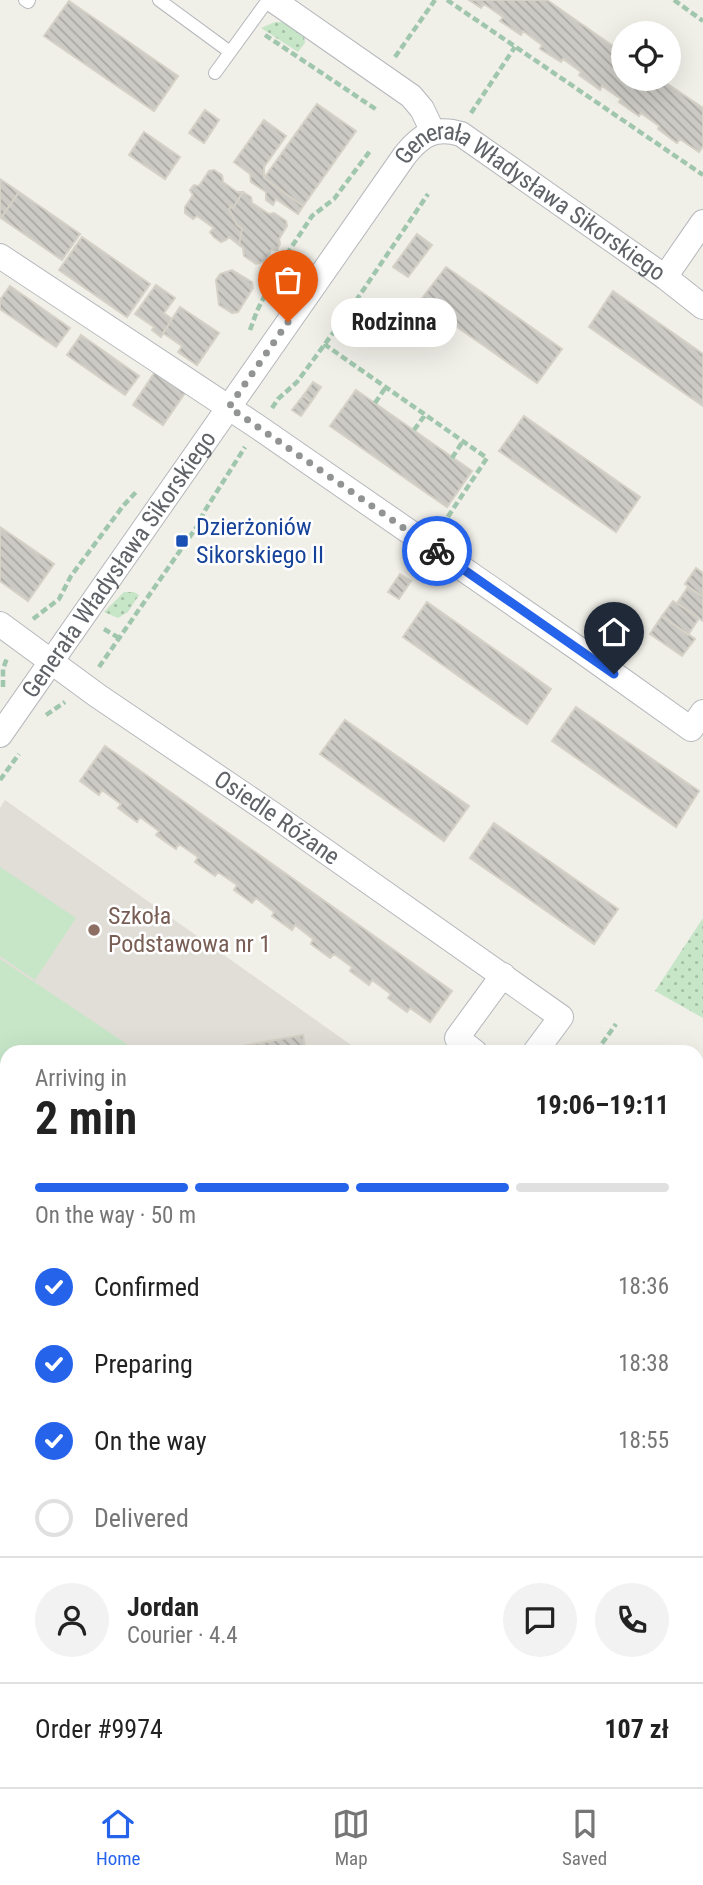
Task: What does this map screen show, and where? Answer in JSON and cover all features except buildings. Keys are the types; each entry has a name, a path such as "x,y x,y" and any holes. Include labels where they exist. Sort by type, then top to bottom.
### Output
{"street":[{"path":"273,0 411,96 422,109 433,132"},
{"name":"Generała Władysława Sikorskiego","path":"0,735 417,139 433,132 449,130 461,134 665,277 703,222"},
{"path":"0,256 229,407 583,652 697,721"},
{"path":"665,277 703,307"},
{"name":"Osiedle Różane","path":"0,624 98,696 561,1017 540,1045"},
{"path":"466,1045 457,1038 503,975"}],"lane":[{"path":"159,0 230,52"},
{"path":"215,73 268,0"}],"path":[{"path":"387,68 435,0"},
{"path":"447,0 703,175"},
{"path":"674,0 703,20"},
{"path":"257,30 377,110"},
{"path":"466,121 515,47"},
{"path":"248,336 281,263 312,216 334,199 370,152"},
{"path":"278,399 296,382 346,314 428,194"},
{"path":"346,314 358,321"},
{"path":"324,344 487,458 434,537"},
{"path":"375,403 386,387"},
{"path":"414,430 425,415"},
{"path":"97,669 198,525 250,439"},
{"path":"452,458 463,441"},
{"path":"29,622 59,599 71,576 123,506 144,484"},
{"path":"95,624 119,638"},
{"path":"3,688 1,669 8,653"},
{"path":"47,714 73,699"},
{"path":"601,1045 616,1024"}],"shaded area":[{"name":"Szkoła Podstawowa nr 1","path":"5,800 351,1045 0,1045 0,808"}],"green space":[{"path":"275,22 283,22 304,36 305,43 298,52 261,28"},
{"path":"124,592 139,595 128,612 118,618 104,612"},
{"path":"0,867 76,918 35,980 0,956"},
{"path":"703,918 703,1018 655,991"},
{"path":"0,959 128,1045 0,1045"}],"way so far":[{"path":"288,322 229,407 437,551"}],"place":[{"name":"Rodzinna","path":"288,322"},
{"name":"Dzierżoniów Sikorskiego II","path":"182,541"},
{"name":"Szkoła Podstawowa nr 1","path":"94,930"}],"route":[{"path":"437,551 614,674"}]}
